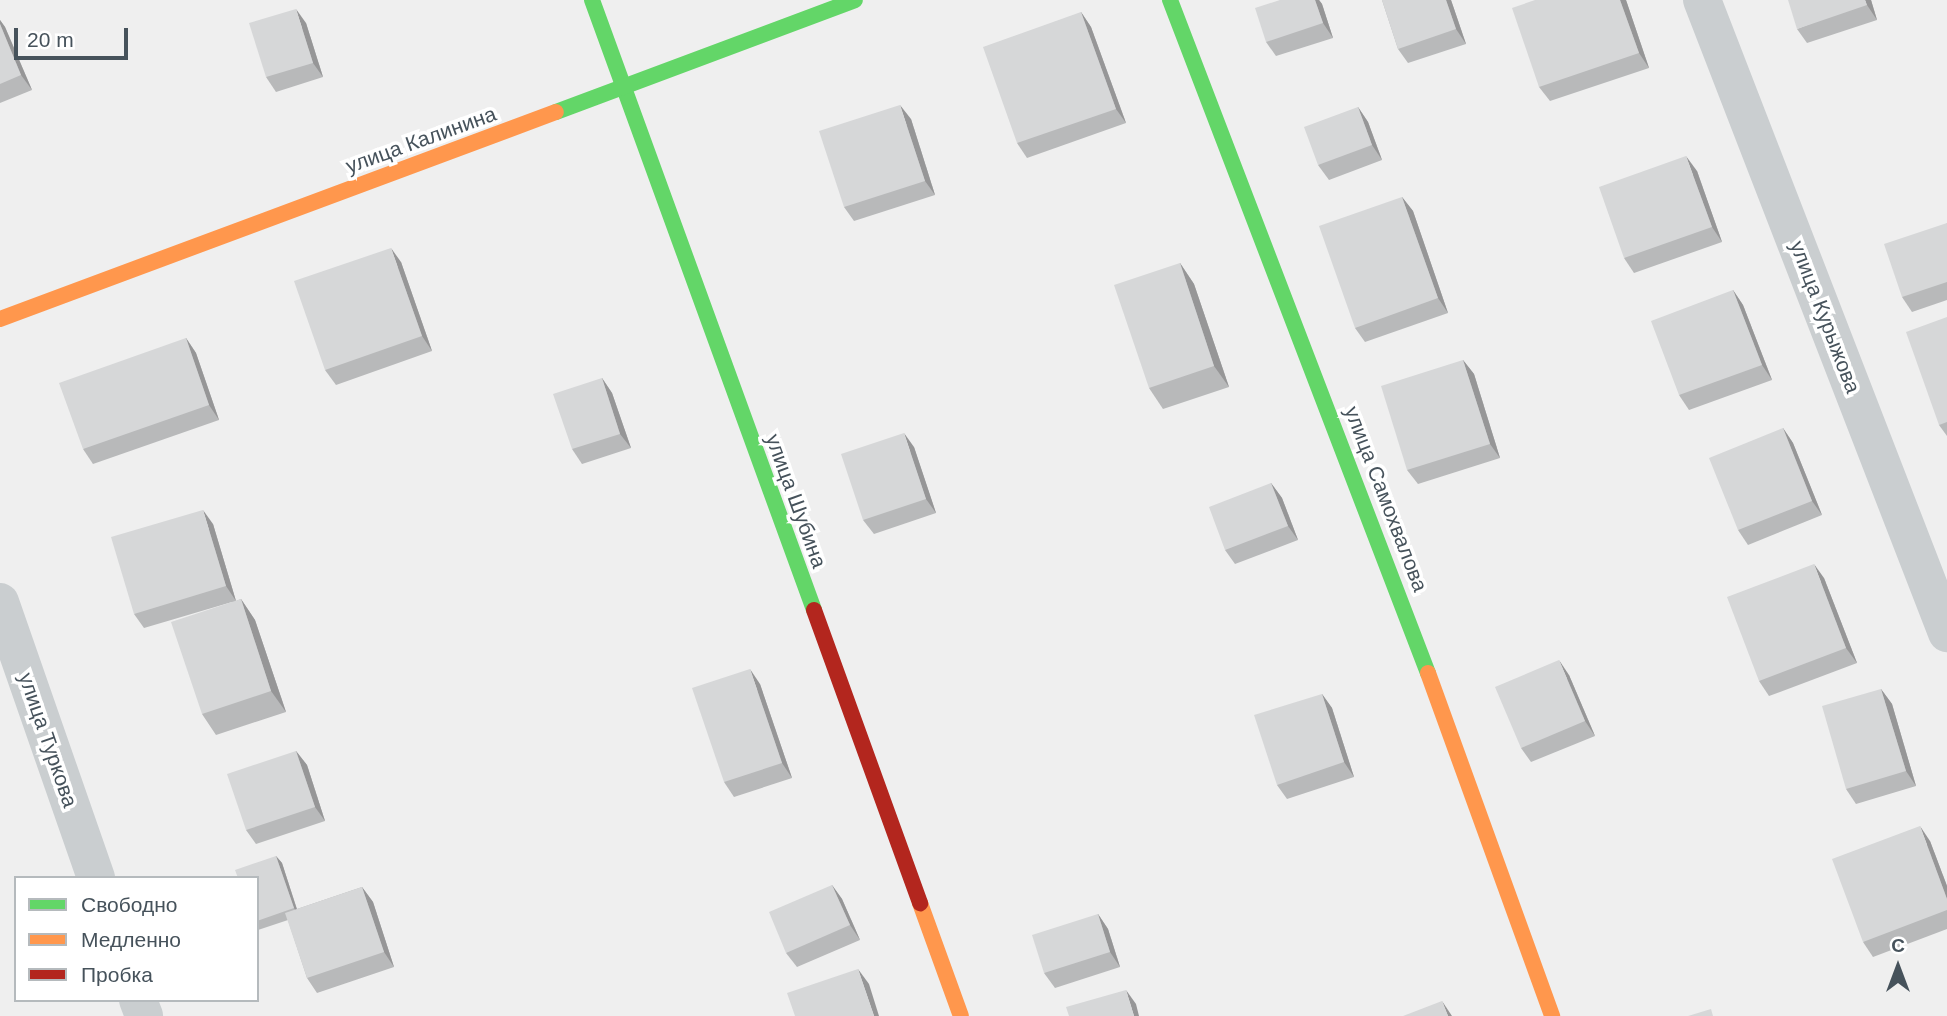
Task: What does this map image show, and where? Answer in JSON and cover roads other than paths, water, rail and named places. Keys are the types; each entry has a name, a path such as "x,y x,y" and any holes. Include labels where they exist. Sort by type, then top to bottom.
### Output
{"street":[{"name":"улица Шубина","path":"592,0 961,1016"},
{"name":"улица Калинина","path":"0,318 855,0"},
{"name":"улица Самохвалова","path":"1170,0 1368,507 1552,1016"},
{"name":"улица Курыжова","path":"1702,0 1947,634"},
{"name":"улица Туркова","path":"0,602 95,876"}]}
